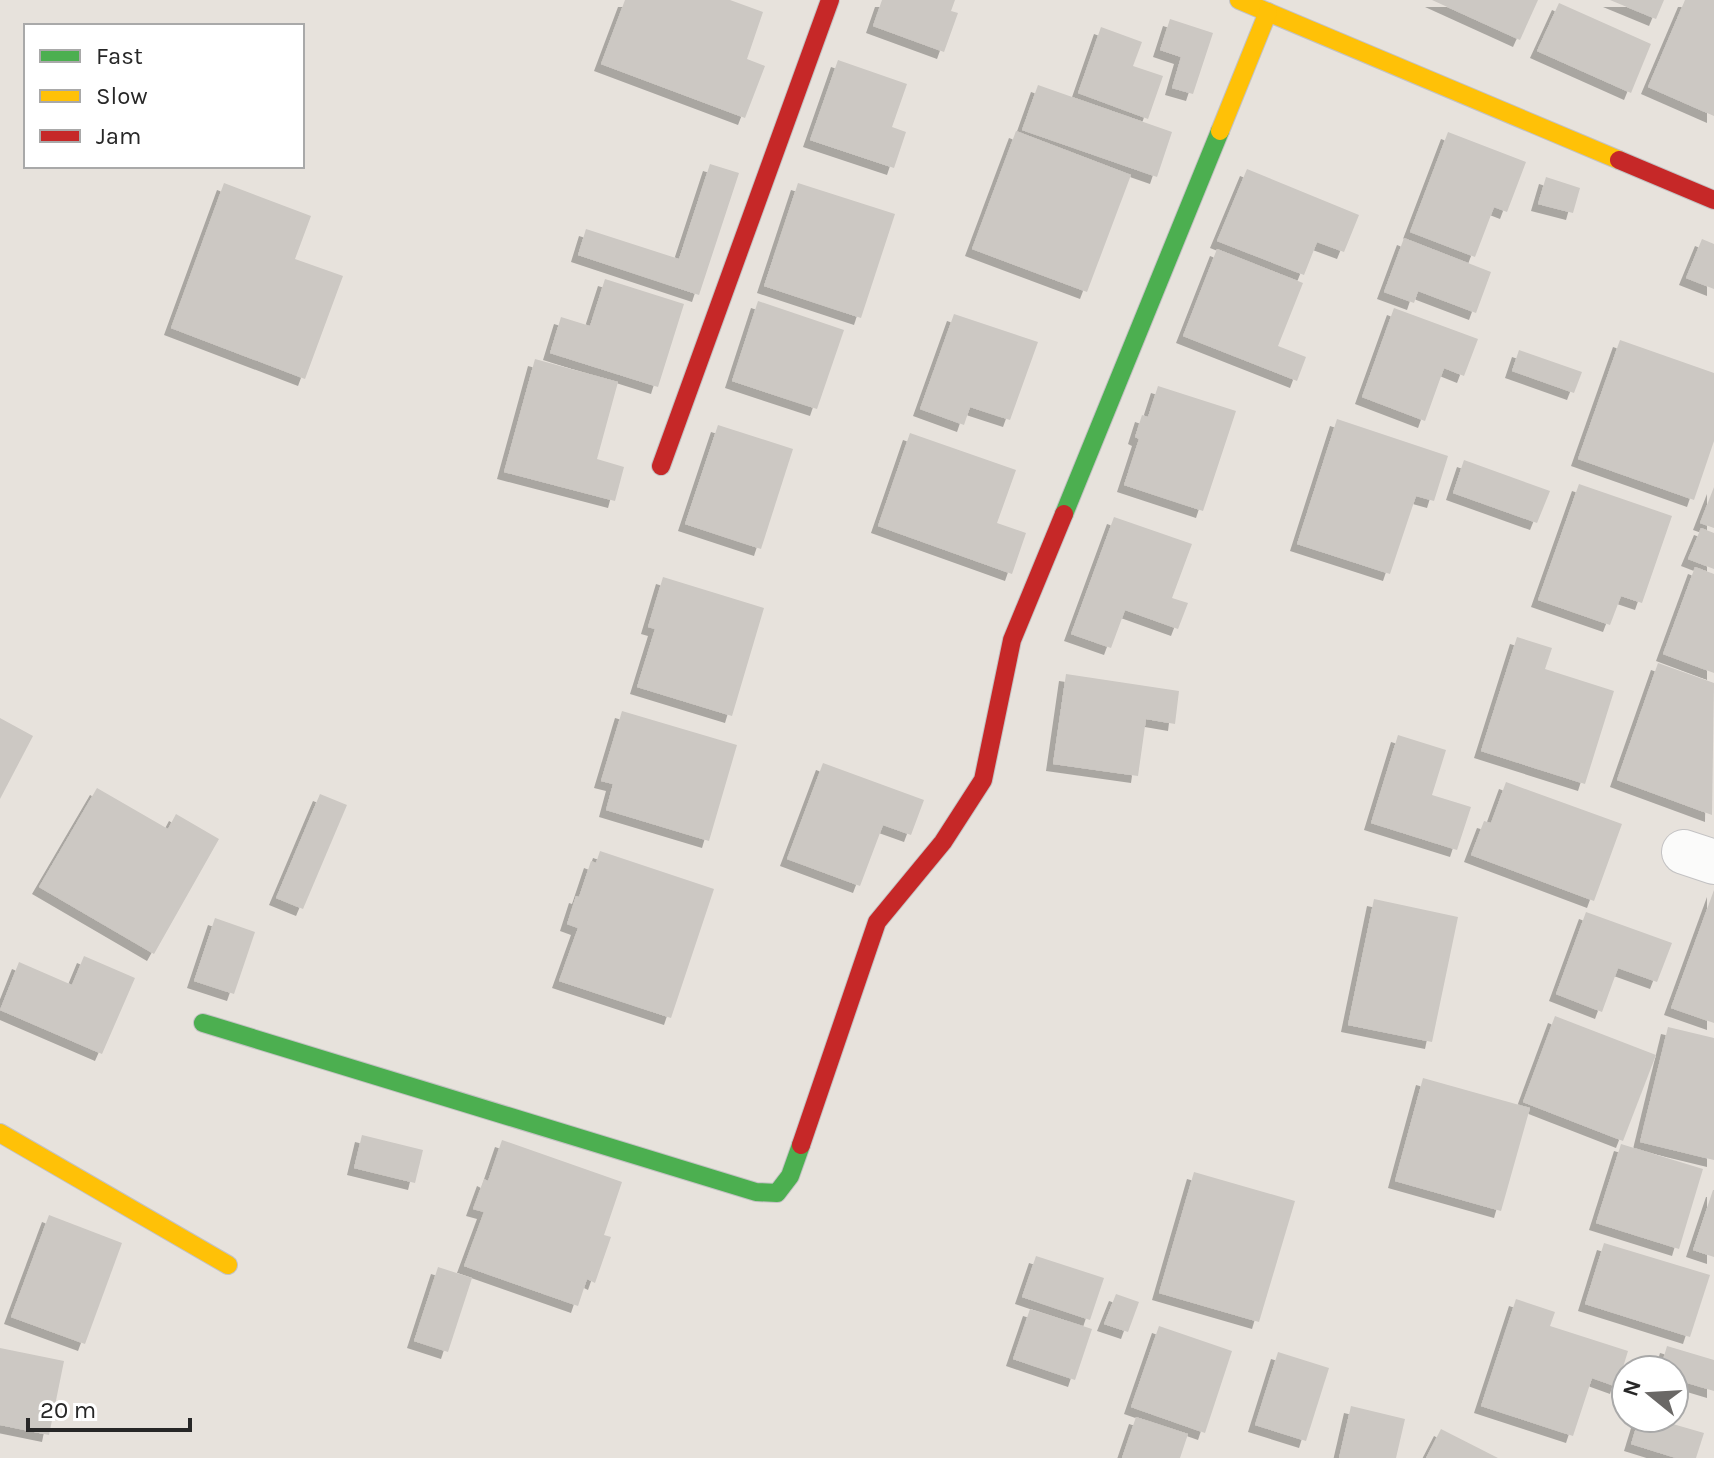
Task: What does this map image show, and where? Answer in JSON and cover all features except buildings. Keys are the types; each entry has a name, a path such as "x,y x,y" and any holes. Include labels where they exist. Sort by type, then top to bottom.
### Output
{"street":[{"path":"661,466 830,0"},
{"path":"1239,0 1714,200"},
{"path":"203,1023 756,1192 777,1193 790,1176 877,922 943,842 983,780 1012,640 1268,12"},
{"path":"0,1133 228,1265"}],"traffic: fast":[{"path":"1064,514 1220,131"},
{"path":"203,1023 756,1192 777,1193 790,1176 801,1145"}],"traffic: slow":[{"path":"1239,0 1619,160"},
{"path":"1220,131 1268,12"},
{"path":"0,1133 228,1265"}],"traffic: jam":[{"path":"661,466 830,0"},
{"path":"1619,160 1714,200"},
{"path":"801,1145 877,922 943,842 983,780 1012,640 1064,514"}]}
